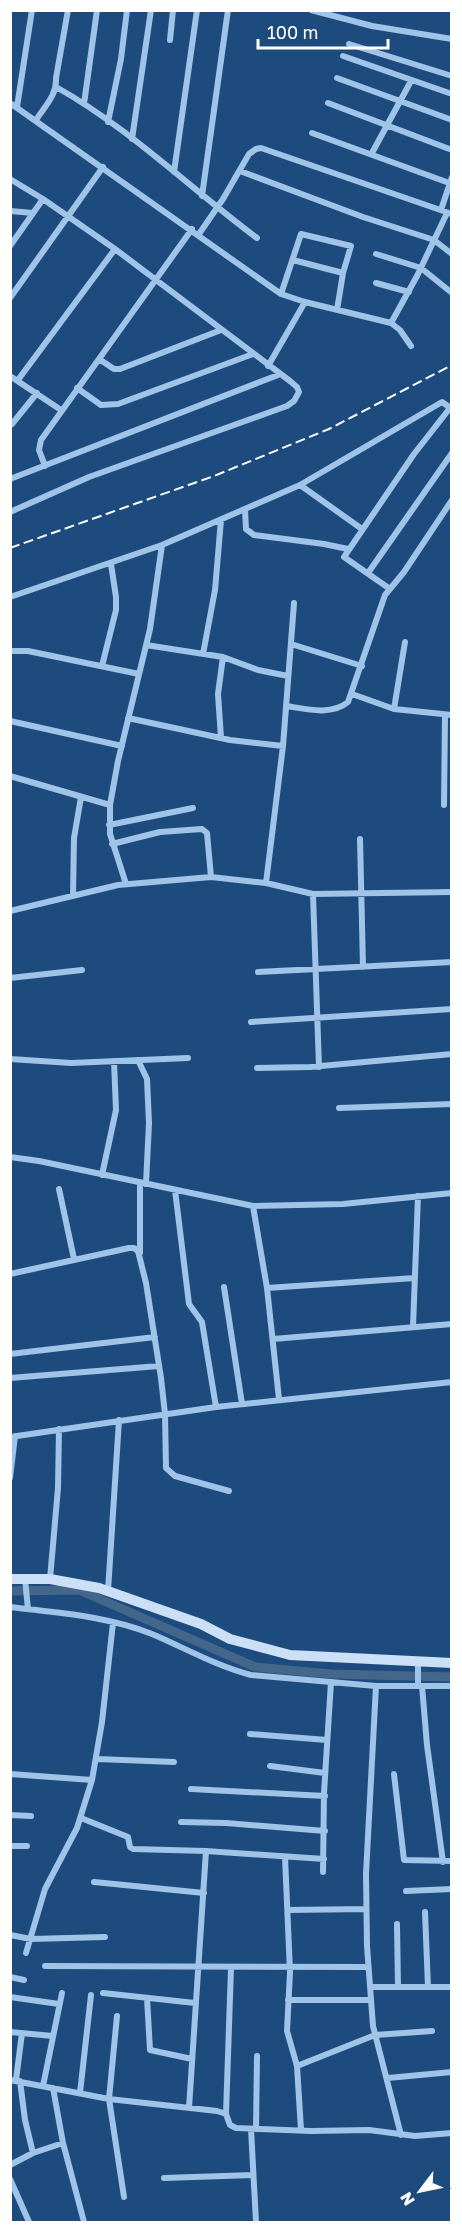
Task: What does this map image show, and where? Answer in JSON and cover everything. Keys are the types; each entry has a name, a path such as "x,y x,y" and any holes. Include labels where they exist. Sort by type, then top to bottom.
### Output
{"street":[{"path":"32,10 14,105 281,294 391,323 400,330 411,346"},
{"path":"36,120 56,87 68,10"},
{"path":"84,104 96,10"},
{"path":"108,122 121,59 127,10"},
{"path":"132,139 151,10"},
{"path":"170,40 173,10"},
{"path":"174,172 197,10"},
{"path":"202,196 228,10"},
{"path":"312,11 372,26 452,39"},
{"path":"349,44 452,76"},
{"path":"343,56 452,94"},
{"path":"337,78 452,120"},
{"path":"372,153 411,81"},
{"path":"56,87 132,139 216,208 257,238"},
{"path":"328,103 452,150"},
{"path":"312,133 451,182 447,212 409,292 391,323"},
{"path":"199,234 249,154 261,148 447,212"},
{"path":"10,298 103,167"},
{"path":"240,171 363,217 434,240 452,254"},
{"path":"10,179 115,249 278,375 297,387 299,392 294,401 287,406 89,477 10,512"},
{"path":"10,246 43,199"},
{"path":"10,211 33,213"},
{"path":"45,466 39,446 62,410 192,229"},
{"path":"281,294 301,234 351,246 343,273 337,310"},
{"path":"18,380 115,249"},
{"path":"376,254 421,268 452,293"},
{"path":"293,260 343,273"},
{"path":"376,283 409,292"},
{"path":"268,366 305,302"},
{"path":"99,359 114,369 120,369 221,330"},
{"path":"78,388 101,405 118,405 252,354"},
{"path":"10,479 278,375"},
{"path":"10,376 62,410"},
{"path":"12,424 37,393"},
{"path":"10,597 111,564 245,510 300,485 442,402 451,408 414,454 344,557 390,589"},
{"path":"368,573 452,453"},
{"path":"300,485 362,529"},
{"path":"286,706 327,711 344,706 348,702 381,605 452,500"},
{"path":"245,510 246,529 254,535 348,549"},
{"path":"203,654 215,590 221,520"},
{"path":"126,884 112,844 110,806 146,645 162,544"},
{"path":"102,666 116,610 111,564"},
{"path":"266,883 283,746 294,603"},
{"path":"393,709 405,642"},
{"path":"291,644 362,666"},
{"path":"146,645 223,657 258,670 288,676"},
{"path":"10,651 28,651 139,674"},
{"path":"220,738 218,694 223,657"},
{"path":"352,694 393,709 448,715 444,805"},
{"path":"128,718 220,738 283,746"},
{"path":"10,721 122,746"},
{"path":"10,776 110,806"},
{"path":"73,896 74,838 81,797"},
{"path":"110,825 193,808"},
{"path":"112,844 160,832 202,829 207,833 211,877"},
{"path":"360,838 363,967"},
{"path":"10,911 126,884 211,877 266,883 313,894 452,892"},
{"path":"313,894 319,1066"},
{"path":"258,972 452,962"},
{"path":"10,978 82,970"},
{"path":"251,1022 452,1009"},
{"path":"257,1068 319,1066 452,1054"},
{"path":"10,1059 71,1063 188,1058"},
{"path":"138,1060 147,1079 149,1123 143,1184 140,1254 155,1337 165,1414 166,1468 169,1473 229,1491"},
{"path":"102,1175 116,1110 114,1061"},
{"path":"339,1108 452,1104"},
{"path":"10,1157 39,1161 253,1206 343,1204 452,1193"},
{"path":"59,1190 75,1259"},
{"path":"175,1190 189,1304 202,1325 216,1407"},
{"path":"413,1328 418,1196"},
{"path":"253,1206 267,1288 279,1399"},
{"path":"10,1274 129,1248 134,1248 140,1254"},
{"path":"267,1288 415,1278"},
{"path":"224,1287 242,1404"},
{"path":"273,1339 452,1324"},
{"path":"10,1354 155,1337"},
{"path":"10,1378 159,1366"},
{"path":"10,1478 13,1436 279,1399 452,1382"},
{"path":"108,1591 119,1420"},
{"path":"50,1579 58,1488 59,1429"},
{"path":"10,1579 26,1584 50,1579 108,1591 201,1624 230,1639 290,1655 452,1663"},
{"path":"26,1584 28,1609"},
{"path":"10,1607 84,1615 150,1634 234,1671 268,1678 376,1686 419,1681 452,1686"},
{"path":"26,1953 45,1889 81,1818 92,1780 97,1759 113,1623"},
{"path":"418,1662 443,1862"},
{"path":"323,1872 324,1796 331,1682"},
{"path":"376,1686 365,1909 368,1967 375,2035 401,2135"},
{"path":"250,1734 327,1740"},
{"path":"97,1759 174,1762"},
{"path":"270,1766 326,1773"},
{"path":"10,1774 92,1780"},
{"path":"394,1774 403,1858 405,1861 452,1862"},
{"path":"191,1789 324,1796"},
{"path":"10,1815 31,1815"},
{"path":"81,1818 128,1837 130,1847 133,1849 206,1851 324,1859"},
{"path":"181,1822 226,1822 325,1831"},
{"path":"10,1846 27,1846"},
{"path":"189,2108 206,1851"},
{"path":"285,1857 290,1967 287,2031 297,2066 301,2130"},
{"path":"94,1882 204,1893"},
{"path":"406,1891 452,1889"},
{"path":"288,1910 365,1909"},
{"path":"425,1912 428,1987"},
{"path":"397,1924 398,1987"},
{"path":"10,1935 31,1939 105,1937"},
{"path":"45,1966 368,1967"},
{"path":"231,1968 226,2114 231,2127 369,2130 415,2136 452,2133"},
{"path":"10,1977 24,1980"},
{"path":"370,1987 452,1987"},
{"path":"43,2086 62,1993"},
{"path":"103,1994 195,2003"},
{"path":"80,2093 91,1995"},
{"path":"10,1997 59,2004"},
{"path":"147,1998 150,2050 154,2053 192,2059"},
{"path":"288,2000 371,2000"},
{"path":"117,2016 109,2099 124,2197"},
{"path":"297,2066 375,2035 432,2031"},
{"path":"10,2032 53,2036"},
{"path":"22,2033 16,2080 33,2153"},
{"path":"256,2223 253,2129 257,2056"},
{"path":"388,2078 452,2072"},
{"path":"16,2080 109,2099 226,2114"},
{"path":"53,2088 63,2143 84,2223"},
{"path":"10,2165 33,2153 63,2143"},
{"path":"164,2178 253,2175"},
{"path":"10,2179 29,2223"}],"waterway":[{"path":"10,1591 79,1590 255,1667 331,1674 452,1677"}],"railway":[{"path":"10,548 214,476 329,429 452,365"}]}
